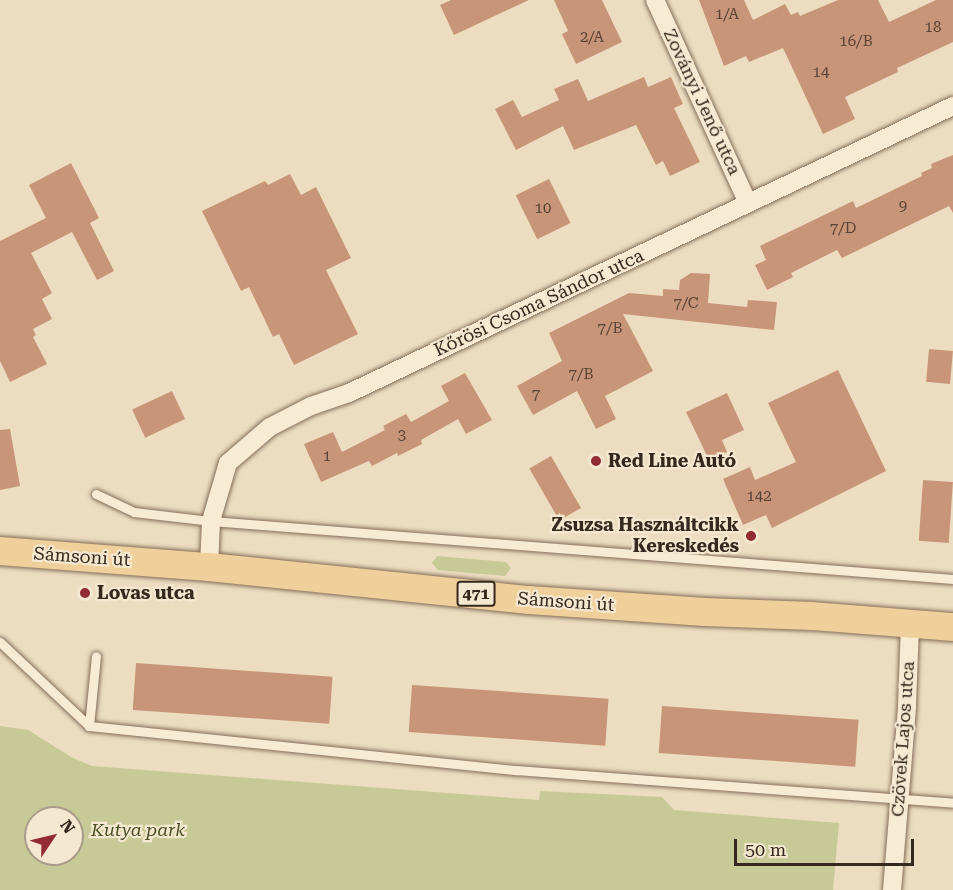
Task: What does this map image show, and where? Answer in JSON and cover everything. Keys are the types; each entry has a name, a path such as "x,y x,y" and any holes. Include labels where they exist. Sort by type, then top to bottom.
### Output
{"main road":[{"name":"Sámsoni út","path":"0,550 209,567 529,600 953,627"}],"street":[{"name":"Zoványi Jenő utca","path":"655,0 748,203"},
{"name":"Kőrösi Csoma Sándor utca","path":"209,567 211,521 228,464 270,427 311,406 349,393 953,106"},
{"name":"Czövek Lajos utca","path":"892,890 900,799 910,623"}],"lane":[{"path":"96,494 134,512 211,521 953,579"},
{"path":"0,642 89,726 483,767 953,803"},
{"path":"89,726 96,656"}],"green space":[{"path":"437,556 506,562 511,568 505,576 438,570 432,563"},
{"name":"Kutya park","path":"0,726 28,730 73,758 92,766 539,800 540,791 662,797 674,810 839,823 833,890 0,890"}],"building":[{"path":"451,0 529,0 454,35 440,5"},
{"path":"554,0 602,0 622,42 576,64 562,34 568,31"},
{"path":"699,0 744,0 753,20 785,4 791,15 798,12 800,16 838,0 878,0 889,22 936,0 953,0 953,42 897,68 898,72 845,97 855,119 823,134 783,48 749,62 746,56 724,66"},
{"path":"644,77 648,87 671,77 683,104 674,108 700,162 670,176 663,161 656,165 636,125 574,150 563,126 516,150 495,109 513,100 522,117 559,100 554,89 578,79 588,101"},
{"path":"953,155 953,213 949,206 842,258 837,250 791,273 793,277 767,290 755,265 766,260 760,246 853,201 856,208 922,176 921,173 932,168 931,164"},
{"path":"71,163 99,218 90,223 114,271 97,280 72,232 31,253 52,293 42,299 52,319 33,329 36,335 33,337 47,364 10,382 0,361 0,241 46,218 29,185"},
{"path":"290,174 301,195 316,187 351,258 326,270 358,334 294,365 279,334 273,337 249,287 241,291 202,211 265,181 268,185"},
{"path":"549,179 570,223 537,239 516,195"},
{"path":"691,273 710,274 708,303 747,307 748,300 777,302 774,330 623,314 653,371 605,396 616,419 596,429 577,391 533,415 517,386 562,361 549,333 629,293 663,296 663,289 679,290 680,280"},
{"path":"929,349 953,351 950,384 926,382"},
{"path":"838,370 886,471 772,528 766,515 743,525 723,479 750,467 755,480 796,462 768,403"},
{"path":"465,373 492,420 466,434 458,419 421,440 422,444 398,456 397,453 372,466 369,461 321,482 304,444 333,432 342,452 385,430 383,426 406,414 411,422 449,401 441,386"},
{"path":"172,391 185,419 145,438 132,410"},
{"path":"727,393 744,430 722,440 727,452 709,460 686,412"},
{"path":"10,429 20,486 0,490 0,430"},
{"path":"551,456 581,508 559,520 529,468"},
{"path":"923,480 953,482 949,543 919,541"},
{"path":"136,663 333,677 329,724 133,710"},
{"path":"412,685 609,699 605,746 409,732"},
{"path":"662,706 859,720 855,767 659,753"}],"place":[{"name":"Red Line Autó","path":"596,461"},
{"name":"Zsuzsa Használtcikk Kereskedés","path":"751,536"},
{"name":"Lovas utca","path":"85,593"}]}
